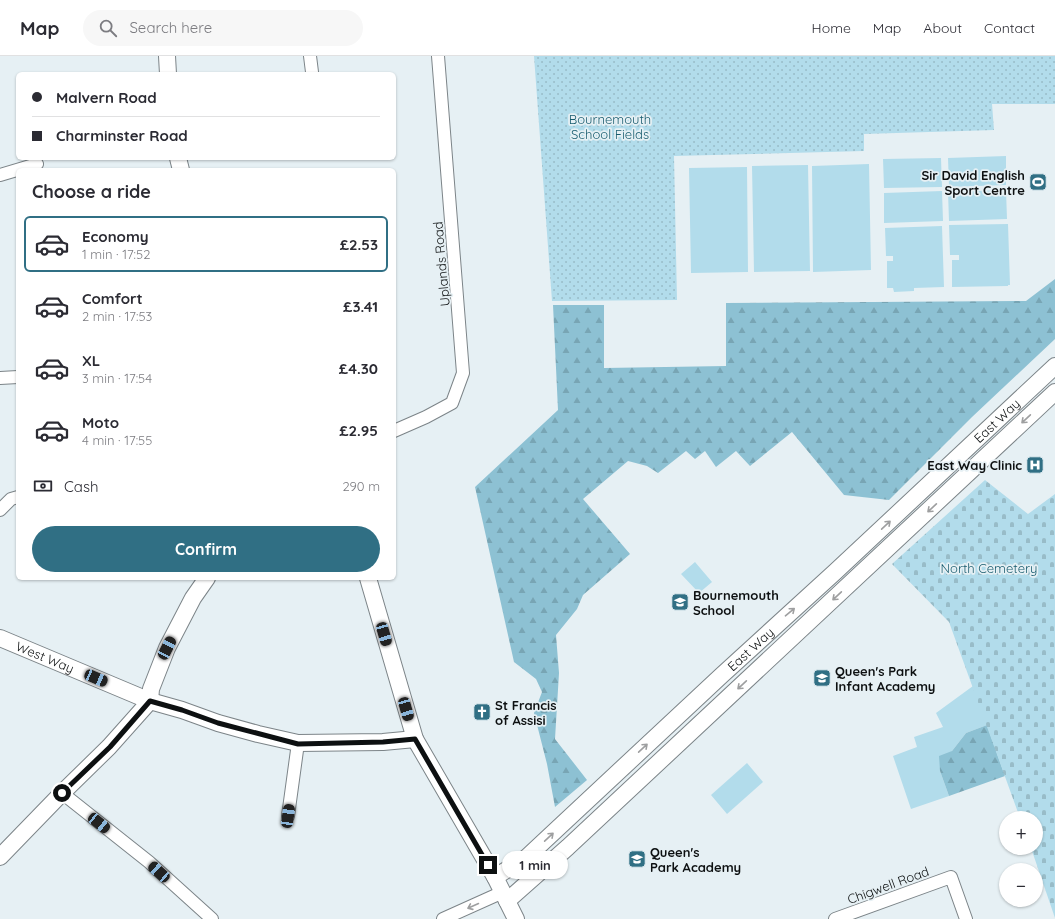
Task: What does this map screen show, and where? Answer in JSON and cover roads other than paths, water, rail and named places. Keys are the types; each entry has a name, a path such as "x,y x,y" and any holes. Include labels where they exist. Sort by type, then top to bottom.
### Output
{"street":[{"path":"167,56 168,72"},
{"path":"310,56 312,72"},
{"name":"Uplands Road","path":"396,430 426,417 452,403 463,373 438,56"},
{"path":"24,168 37,164"},
{"path":"0,175 16,170"},
{"name":"East Way","path":"495,877 526,858 1055,366"},
{"path":"0,378 16,377"},
{"name":"East Way","path":"505,897 574,842 1055,392"},
{"path":"0,510 10,499 16,498"},
{"path":"0,857 62,793 110,747 150,701 151,689 167,648 193,598 206,580"},
{"path":"369,580 415,739 495,877 516,919"},
{"name":"West Way","path":"0,638 150,701 182,710 218,723 298,744 383,742 415,739"},
{"path":"288,816 298,744"},
{"path":"62,793 149,862 212,919"},
{"name":"Chigwell Road","path":"835,919 951,878 966,919"},
{"path":"443,919 505,897"}],"place":[{"name":"Sir David English Sport Centre","path":"1038,182"},
{"name":"East Way Clinic","path":"1035,465"},
{"name":"Bournemouth School","path":"680,602"},
{"name":"Queen's Park Infant Academy","path":"822,678"},
{"name":"St Francis of Assisi","path":"482,712"},
{"name":"Queen's Park Academy","path":"637,859"}],"park label":[{"name":"Bournemouth School Fields","path":"610,126"},
{"name":"North Cemetery","path":"989,568"}]}
